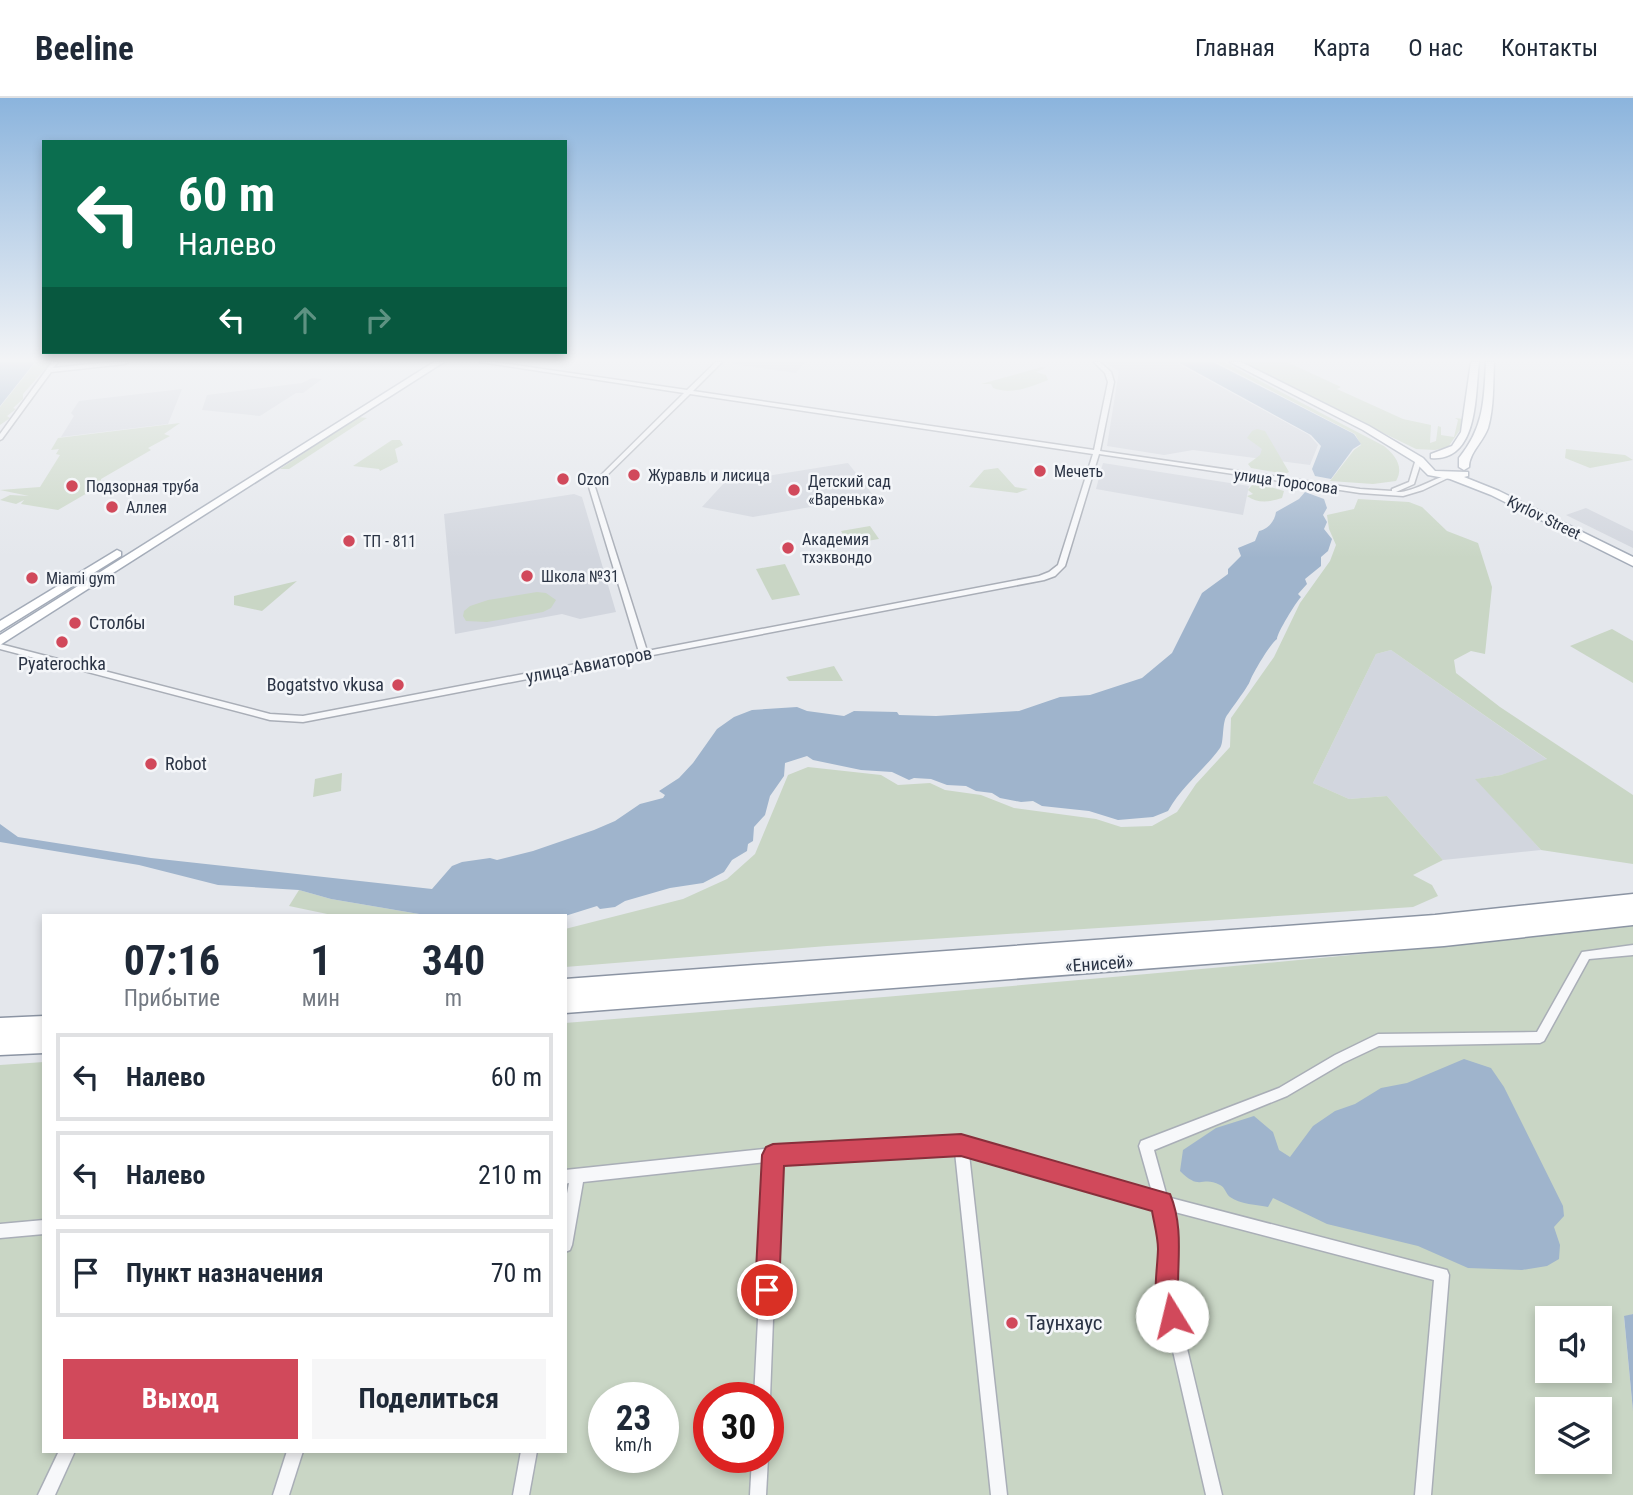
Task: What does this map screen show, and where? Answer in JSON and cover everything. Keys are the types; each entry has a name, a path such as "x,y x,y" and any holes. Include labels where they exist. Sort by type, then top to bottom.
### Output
{"highway":[{"name":"«Енисей»","path":"567,988 1434,923 1633,902"},
{"name":"«Енисей»","path":"567,1003 1444,938 1633,918"},
{"path":"0,1028 42,1026"},
{"path":"0,1045 42,1043"}],"main road":[{"path":"0,627 321,427"},
{"path":"0,641 337,427"},
{"path":"1366,428 1419,461 1456,448 1467,427"},
{"path":"1451,476 1464,474 1464,458 1479,443 1485,427"},
{"path":"1366,428 1434,456 1455,461 1495,493"},
{"name":"Kyrlov Street","path":"1419,461 1428,471 1451,476 1495,493 1633,562"},
{"path":"203,501 217,503"}],"street":[{"path":"644,654 592,487 653,427"},
{"name":"улица Торосова","path":"921,427 1383,493 1413,492 1451,476"},
{"path":"1096,453 1101,427"},
{"name":"улица Авиаторов","path":"0,646 278,719 326,716 1048,576 1061,566 1096,453"},
{"path":"1383,493 1412,483 1419,461"},
{"path":"1214,1495 1166,1290 1170,1247 1162,1202 1146,1146 1283,1092 1339,1059 1378,1041 1540,1037 1586,955 1633,950"},
{"path":"961,1145 999,1495"},
{"path":"567,1222 571,1177 773,1155 961,1145 1162,1202 1442,1275 1423,1495"},
{"path":"763,1382 773,1155"},
{"path":"0,1231 42,1227"},
{"path":"46,1495 66,1453"},
{"path":"281,1495 294,1453"},
{"path":"521,1495 529,1453"},
{"path":"758,1495 759,1473"}],"shaded area":[{"path":"67,427 142,427 61,437"},
{"path":"1110,427 1295,427 1309,435 1318,445 1310,465 1193,450 1164,455 1107,446"},
{"name":"Детский сад «Варенька»","path":"848,463 874,496 753,517 702,507 724,483"},
{"path":"1103,463 1249,486 1243,515 1096,489"},
{"name":"Школа №31","path":"574,494 582,497 616,612 580,619 562,614 455,634 444,514"},
{"path":"1586,508 1633,531 1633,548 1566,515"},
{"path":"1391,650 1548,760 1501,775 1476,779 1541,850 1443,860 1387,796 1349,799 1313,783 1376,654"}],"green space":[{"path":"146,427 174,427 164,434 170,436 148,448 151,450 101,479 101,485 58,510 21,504 24,500 16,504 0,500 10,495 29,496 0,490 40,487 60,455 56,454 59,449 51,450 58,438"},
{"path":"343,427 353,427 289,469 280,469"},
{"path":"1342,427 1348,427 1384,446 1398,462 1396,481 1373,484 1330,481 1361,445 1355,434"},
{"path":"1372,427 1431,427 1430,443 1436,441 1438,427 1441,427 1441,435 1454,437 1456,427 1462,427 1448,447 1435,450 1416,449"},
{"path":"1257,429 1265,431 1289,472 1285,474 1251,468 1248,464 1260,455 1262,449 1247,438"},
{"path":"392,440 400,440 403,445 395,449 398,462 380,471 353,466"},
{"path":"1566,449 1625,455 1633,460 1590,468 1565,458"},
{"path":"998,468 1015,487 1028,489 1017,493 969,487 984,470"},
{"path":"1252,485 1284,491 1282,498 1264,502 1251,499 1247,496 1253,494 1248,490"},
{"path":"1358,499 1409,502 1422,507 1447,531 1478,543 1492,587 1485,654 1471,651 1454,660 1456,673 1500,707 1633,795 1633,864 1541,850 1475,779 1501,775 1547,759 1391,650 1376,654 1313,783 1349,799 1387,796 1443,860 1413,875 1432,885 1438,896 1413,907 827,946 567,967 567,928 683,899 727,879 755,854 788,775 808,767 881,775 898,785 930,783 945,790 981,795 1014,808 1096,819 1121,827 1152,826 1177,812 1196,784 1230,747 1231,718 1274,657 1300,603 1330,561 1336,545 1329,529 1327,515 1354,509"},
{"path":"870,526 879,539 849,544 841,531"},
{"path":"785,564 800,595 772,600 756,569"},
{"path":"297,581 262,611 234,605 234,596"},
{"path":"546,593 556,600 551,608 543,612 487,622 466,621 463,616 470,606 488,600"},
{"path":"1612,629 1633,641 1633,683 1570,646"},
{"path":"834,666 843,681 789,681 786,677"},
{"path":"342,773 341,791 313,797 315,779"},
{"path":"299,890 331,899 419,914 327,914 289,906"},
{"path":"1633,926 1633,1314 1624,1317 1633,1411 1633,1495 0,1495 0,1065 42,1062 42,1453 567,1453 567,1023 1100,978"}],"water":[{"path":"1297,427 1341,427 1354,434 1361,444 1353,449 1331,479 1315,476 1312,469 1321,446 1311,435"},
{"path":"1305,492 1324,499 1327,508 1323,515 1327,522 1324,529 1332,539 1328,551 1321,557 1321,566 1305,579 1307,584 1298,594 1301,597 1277,639 1226,717 1220,748 1168,811 1153,817 1118,820 1089,811 1000,798 966,786 947,785 931,779 909,780 892,772 861,770 813,760 807,756 785,763 784,776 770,796 765,815 754,827 753,841 748,844 747,851 732,860 724,872 703,883 670,888 625,901 615,907 600,909 597,906 567,915 419,914 331,899 299,890 218,885 139,865 0,842 0,824 18,837 151,858 432,889 452,866 462,862 490,858 497,860 533,851 594,830 615,821 640,804 663,798 665,795 659,791 679,778 717,729 734,717 752,710 797,707 844,716 854,711 936,716 1019,711 1060,697 1090,695 1142,678 1172,653 1202,593 1228,574 1228,569 1241,556 1238,548 1255,541 1259,531 1271,524 1276,512 1299,499"},
{"path":"1464,1059 1491,1068 1504,1087 1563,1206 1564,1216 1554,1227 1560,1245 1559,1259 1547,1266 1522,1270 1468,1268 1418,1246 1327,1224 1273,1198 1268,1207 1238,1201 1230,1197 1220,1185 1214,1182 1192,1181 1180,1171 1183,1150 1216,1128 1254,1116 1273,1132 1279,1150 1290,1157 1313,1126 1335,1111 1355,1104 1381,1088 1407,1083"},
{"path":"1633,1314 1633,1411 1624,1316"}],"place":[{"name":"Мечеть","path":"1040,471"},
{"name":"Журавль и лисица","path":"634,475"},
{"name":"Ozon","path":"563,479"},
{"name":"Подзорная труба","path":"72,486"},
{"name":"Детский сад «Варенька»","path":"794,490"},
{"name":"Аллея","path":"112,507"},
{"name":"ТП - 811","path":"349,541"},
{"name":"Академия тхэквондо","path":"788,548"},
{"name":"Школа №31","path":"527,576"},
{"name":"Miami gym","path":"32,578"},
{"name":"Столбы","path":"75,623"},
{"name":"Pyaterochka","path":"62,642"},
{"name":"Bogatstvo vkusa","path":"398,685"},
{"name":"Robot","path":"151,764"},
{"name":"Таунхаус","path":"1012,1323"}],"route":[{"path":"767,1290 773,1155 961,1145 1162,1202 1170,1247 1166,1290 1172,1316"}]}
